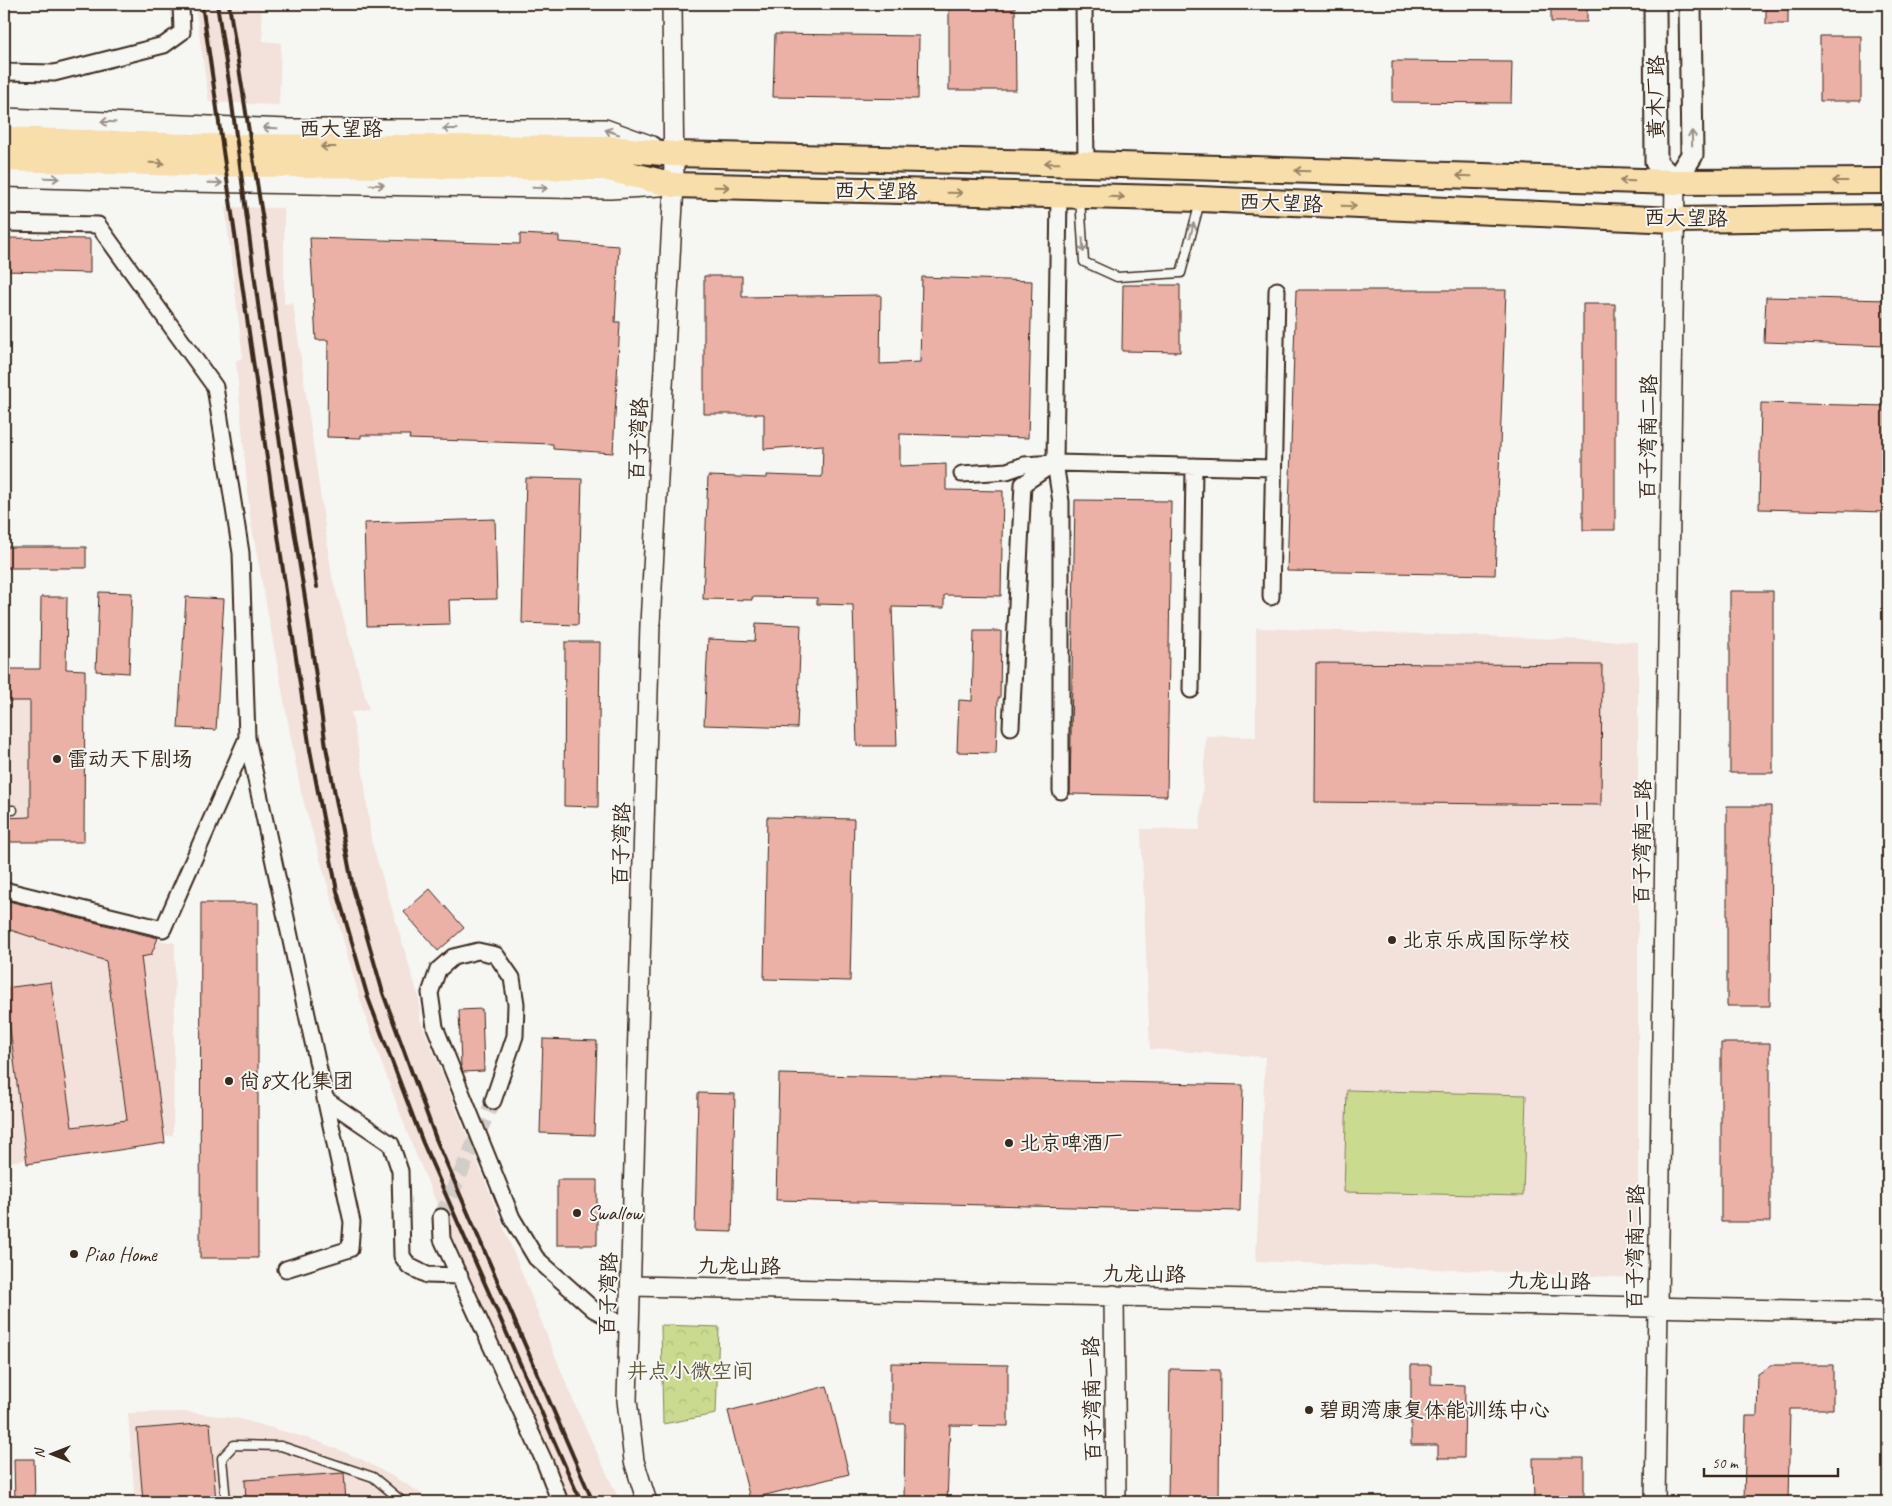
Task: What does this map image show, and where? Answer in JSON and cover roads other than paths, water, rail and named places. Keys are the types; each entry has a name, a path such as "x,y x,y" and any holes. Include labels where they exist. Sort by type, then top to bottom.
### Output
{"main road":[{"name":"黄木厂路","path":"1655,4 1656,162 1675,182"},
{"path":"1675,182 1692,156 1690,4"},
{"name":"西大望路","path":"4,139 187,146 607,148 674,154 1086,164 1675,182 1888,181"},
{"name":"西大望路","path":"4,159 187,164 605,168 674,185 1201,199 1674,220 1888,217"}],"street":[{"path":"4,72 54,73 164,45 182,32 181,4"},
{"path":"672,4 674,154"},
{"path":"1084,4 1086,164"},
{"name":"西大望路","path":"4,118 289,128 604,129 674,154"},
{"name":"百子湾路","path":"647,1502 634,1461 627,1400 650,624 674,185 674,154"},
{"name":"西大望路","path":"4,177 610,190 674,185"},
{"name":"百子湾南二路","path":"1654,1502 1675,182"},
{"path":"1061,791 1061,502 1055,463 1069,196"},
{"path":"4,223 98,225 214,387 241,552 247,738 352,1222 350,1249 286,1269"},
{"path":"1271,597 1277,290"},
{"path":"1011,727 1023,484 1055,463"},
{"path":"962,474 1007,471 1024,465 1055,463 1274,468"},
{"path":"1191,690 1194,466"},
{"path":"4,890 163,929 247,738"},
{"path":"493,1101 515,1036 516,1004 512,978 507,970 496,955 478,951 453,957 438,970 430,993 438,1036 512,1218 536,1258 593,1309 629,1328"},
{"path":"325,1100 391,1144 400,1171 402,1256 409,1266 427,1275 460,1276"},
{"path":"441,1217 442,1239 541,1454 560,1502"},
{"name":"九龙山路","path":"631,1286 1888,1312"},
{"name":"百子湾南一路","path":"1114,1295 1116,1502"}],"lane":[{"path":"1069,196 1084,262 1117,277 1180,273 1201,199"},
{"path":"4,810 13,810"},
{"path":"226,1502 222,1458 234,1445 281,1446 373,1477 403,1502"}],"tunnel":[{"path":"441,1217 493,1101"}],"railway":[{"path":"202,4 310,750 337,891 368,998 423,1143 581,1502"},
{"path":"217,4 260,319 305,598 326,747 353,888 383,993 436,1139 593,1502"},
{"path":"229,4 263,221 286,394 317,587"}],"place":[{"name":"雷动天下剧场","path":"57,759"},
{"name":"北京乐成国际学校","path":"1392,940"},
{"name":"尚8文化集团","path":"229,1081"},
{"name":"北京啤酒厂","path":"1009,1143"},
{"name":"Swallow","path":"577,1213"},
{"name":"Piao Home","path":"74,1254"},
{"name":"碧朗湾康复体能训练中心","path":"1309,1410"}],"park label":[{"name":"井点小微空间","path":"690,1371"}]}
